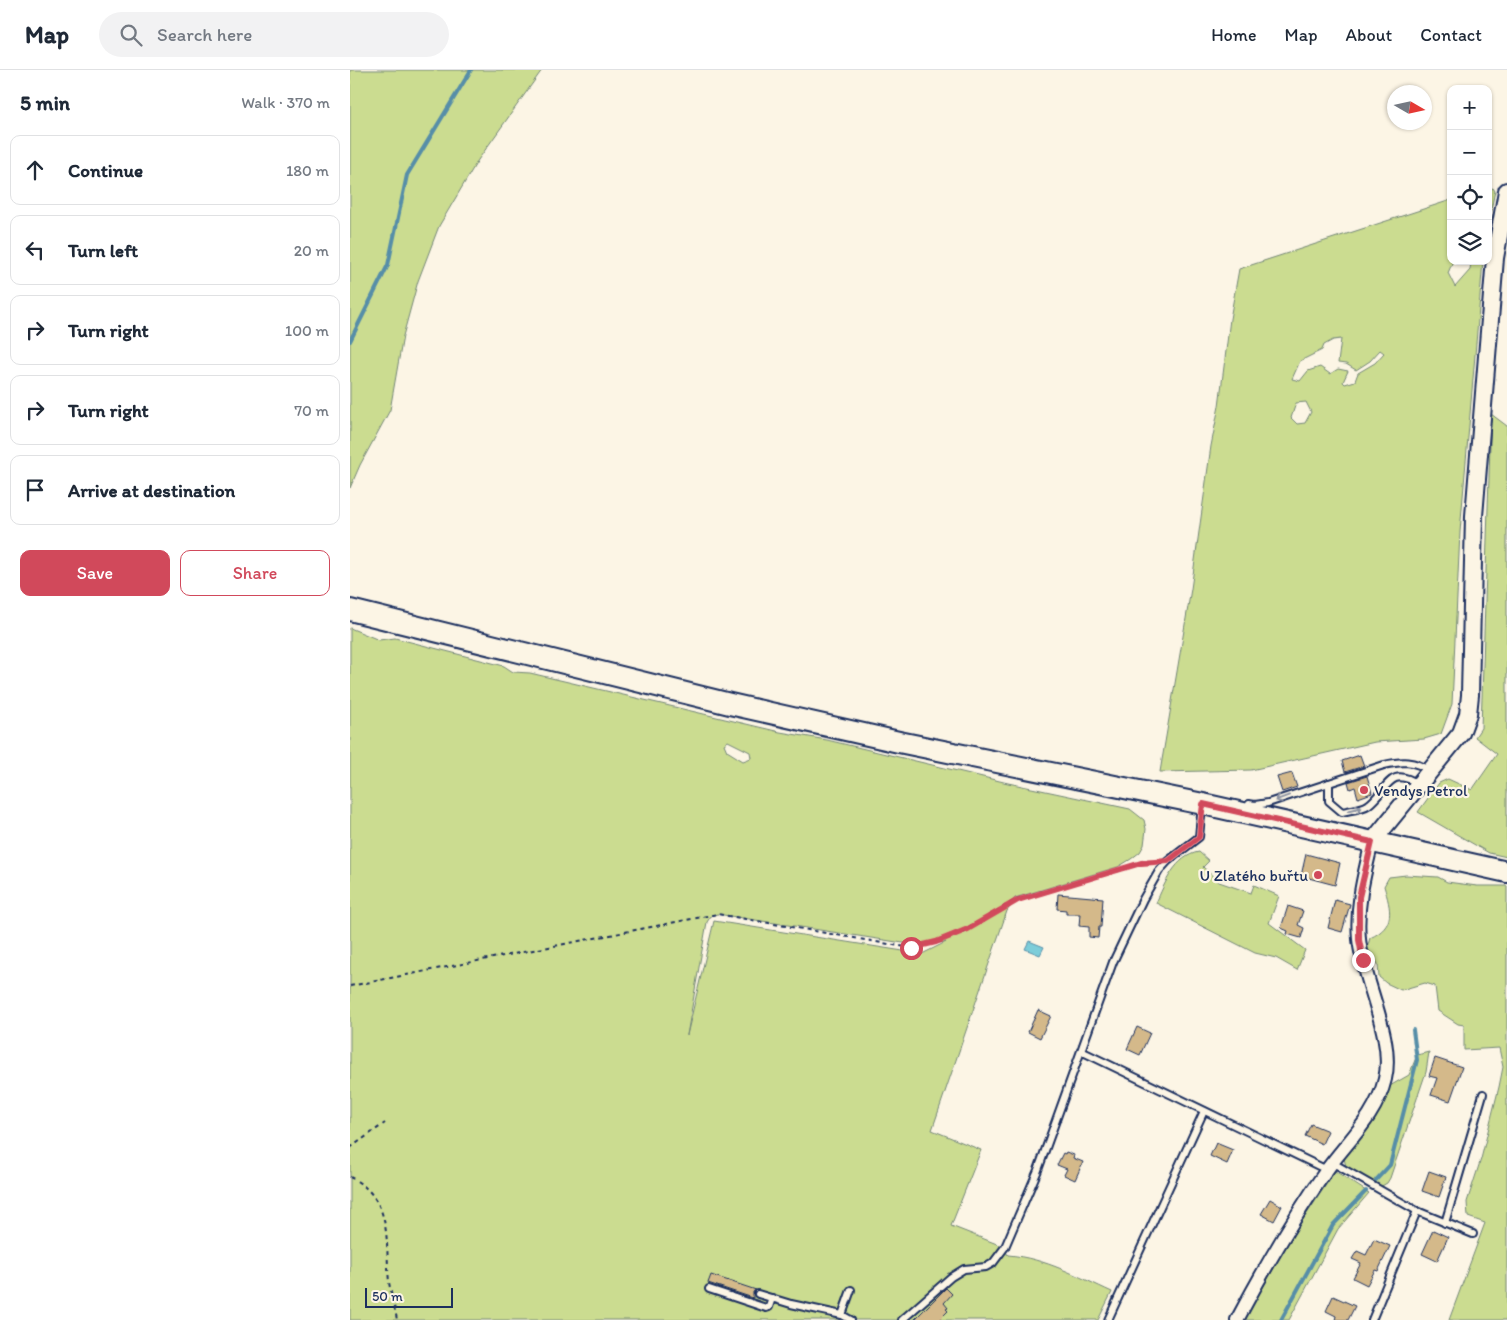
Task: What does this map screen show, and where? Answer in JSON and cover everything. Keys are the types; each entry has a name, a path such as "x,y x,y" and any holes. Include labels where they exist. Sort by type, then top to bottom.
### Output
{"main road":[{"path":"350,610 730,704 899,742 1060,775 1209,801 1372,842 1507,872"}],"street":[{"path":"1237,1320 1256,1284 1330,1166 1365,1124 1386,1079 1387,1051 1359,940 1359,897 1372,842 1461,733 1468,714 1474,516 1495,258 1507,191"}],"lane":[{"path":"1241,803 1255,805 1268,803 1384,765 1403,761 1413,762 1430,771"},
{"path":"1329,783 1329,801 1342,812 1368,806 1387,784 1400,776 1407,776 1419,784"},
{"path":"902,1320 951,1277 964,1269 986,1267 993,1262 1005,1247 1038,1170 1113,962 1143,899 1159,871 1168,861 1199,837 1209,801"},
{"path":"1080,1051 1204,1111 1330,1166 1417,1211 1473,1234"},
{"path":"1445,1223 1483,1094"},
{"path":"1108,1320 1204,1111"},
{"path":"1372,1320 1417,1211"},
{"path":"708,1289 766,1308 772,1298"},
{"path":"842,1315 851,1290"},
{"path":"758,1294 791,1304 842,1315 851,1320"}],"path":[{"path":"350,986 717,914 911,948 936,942 968,929 1018,900 1141,863 1168,861"},
{"path":"350,1148 385,1123"},
{"path":"350,1177 360,1182 380,1205 388,1235 390,1283 397,1320"}],"green space":[{"path":"350,70 542,70 478,160 439,226 418,281 403,336 390,410 360,465 350,488"},
{"path":"1492,188 1495,191 1492,205"},
{"path":"1447,201 1447,265 1451,265 1448,273 1455,287 1470,270 1471,265 1483,265 1460,532 1452,704 1441,734 1424,739 1375,742 1251,770 1160,772 1191,589 1211,446 1219,406 1230,319 1239,269","holes":["1341,339 1338,363 1346,364 1356,370 1370,361 1380,350 1384,353 1375,363 1358,373 1355,381 1345,384 1343,382 1348,371 1338,369 1330,374 1320,367 1308,371 1300,381 1292,379 1300,361 1322,350 1324,345 1333,340","1306,402 1311,412 1305,423 1297,424 1291,418 1296,403"]},
{"path":"1491,414 1507,426 1507,857 1489,853 1418,812 1439,783 1448,779 1472,790 1497,754 1475,737 1481,728"},
{"path":"350,628 379,640 395,638 504,666 513,672 530,673 780,732 827,740 1008,783 1130,809 1144,820 1146,829 1144,845 1140,852 1118,867 1015,898 1007,911 932,1130 981,1150 951,1226 1002,1246 1008,1255 1048,1264 1112,1292 1098,1320 350,1320","holes":["728,741 750,752 751,758 743,761 727,751 724,744","717,914 916,945 946,942 922,954 714,921 687,1035 707,922 711,916"]},
{"path":"1199,852 1209,861 1203,867 1219,882 1251,893 1254,885 1279,896 1269,923 1305,950 1297,970 1276,958 1255,953 1156,903 1167,879 1177,865 1183,859"},
{"path":"1406,875 1438,877 1447,882 1477,886 1507,886 1507,1320 1449,1320 1485,1223 1468,1217 1467,1202 1481,1159 1503,1067 1499,1048 1464,1050 1464,1025 1458,1024 1438,1011 1435,986 1425,983 1401,990 1386,983 1379,977 1378,964 1367,948 1370,938 1388,923 1390,910 1384,886 1389,877"},
{"path":"1429,1052 1426,1072 1390,1178 1387,1183 1380,1187 1346,1167 1344,1158 1375,1116 1388,1087 1409,1075 1417,1055"},
{"path":"1335,1171 1369,1193 1338,1229 1289,1320 1244,1320 1293,1235"}],"water":[{"path":"1029,941 1044,947 1040,955 1025,949"}],"building":[{"path":"1360,755 1364,766 1345,772 1342,761"},
{"path":"1292,773 1297,787 1282,792 1277,777"},
{"path":"1367,776 1372,793 1358,798 1355,787 1350,789 1348,782"},
{"path":"1306,854 1340,863 1335,885 1301,876"},
{"path":"1058,894 1103,898 1101,927 1099,927 1098,938 1089,937 1089,927 1079,926 1080,914 1066,914 1066,910 1057,909"},
{"path":"1335,900 1350,904 1342,932 1328,928"},
{"path":"1288,906 1303,911 1298,925 1304,928 1301,938 1287,934 1288,931 1281,928"},
{"path":"1038,1010 1051,1016 1040,1038 1028,1032"},
{"path":"1137,1027 1150,1033 1140,1055 1127,1049"},
{"path":"1435,1058 1462,1067 1450,1101 1431,1095 1437,1078 1429,1076"},
{"path":"1311,1124 1328,1131 1322,1144 1305,1136"},
{"path":"1216,1143 1233,1150 1227,1164 1210,1156"},
{"path":"1066,1152 1074,1155 1073,1158 1083,1162 1075,1180 1064,1175 1067,1169 1057,1165 1063,1153 1065,1154"},
{"path":"1429,1171 1446,1177 1439,1197 1422,1191"},
{"path":"1270,1199 1282,1206 1274,1221 1261,1214"},
{"path":"1433,1230 1448,1237 1437,1261 1422,1254"},
{"path":"1374,1239 1390,1246 1378,1271 1375,1270 1367,1285 1353,1278 1361,1263 1352,1259 1357,1251 1366,1255"},
{"path":"711,1275 756,1290 753,1292 753,1298 708,1283"},
{"path":"946,1288 952,1294 944,1303 948,1311 939,1320 914,1320"},
{"path":"1333,1296 1355,1306 1348,1320 1335,1320 1336,1316 1326,1311"}],"waterway":[{"path":"350,341 388,265 407,175 471,70"},
{"path":"1376,1180 1390,1165 1417,1060 1413,1030"},
{"path":"1281,1320 1333,1225 1366,1191"}],"place":[{"name":"Vendys Petrol","path":"1364,790"},
{"name":"U Zlatého buřtu","path":"1318,875"}],"route":[{"path":"911,948 936,942 968,929 1018,900 1141,863 1168,861 1199,837 1203,804 1372,842 1359,897 1359,940 1363,960"}]}
